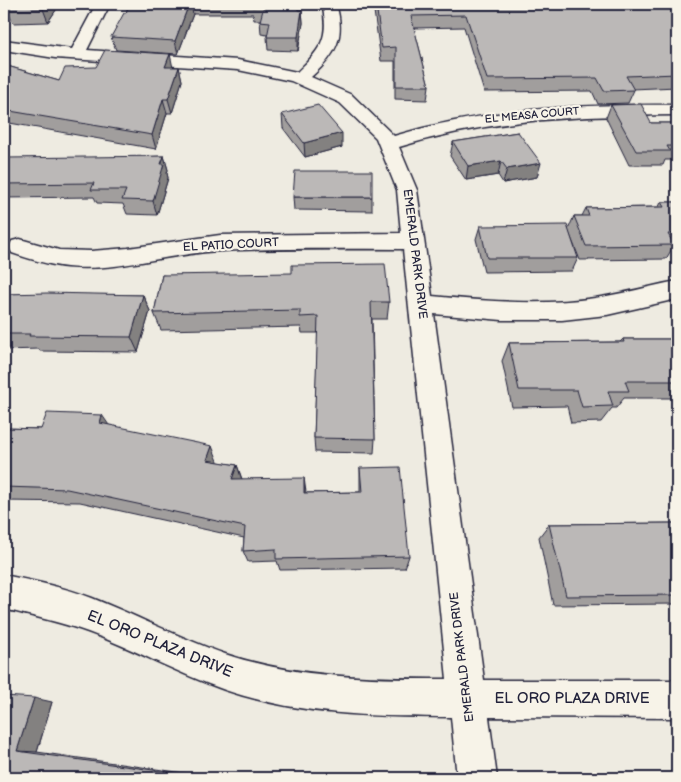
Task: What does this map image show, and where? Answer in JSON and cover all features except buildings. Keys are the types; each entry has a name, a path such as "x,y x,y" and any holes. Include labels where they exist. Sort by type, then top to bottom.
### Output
{"street":[{"path":"77,55 103,4"},
{"path":"300,78 317,63 330,44 334,25 329,4"},
{"name":"EMERALD PARK DRIVE","path":"4,45 47,54 222,62 262,68 300,78 334,93 376,125 390,143 404,173 414,241 477,778"},
{"name":"EL MEASA COURT","path":"390,143 461,123 511,115 563,111 677,110"},
{"name":"EL PATIO COURT","path":"20,247 44,255 71,259 100,259 220,243 414,241"},
{"path":"421,304 514,312 550,312 617,304 677,290"},
{"name":"EL ORO PLAZA DRIVE","path":"4,592 40,600 90,615 225,672 277,686 328,694 384,698 677,699"}]}
